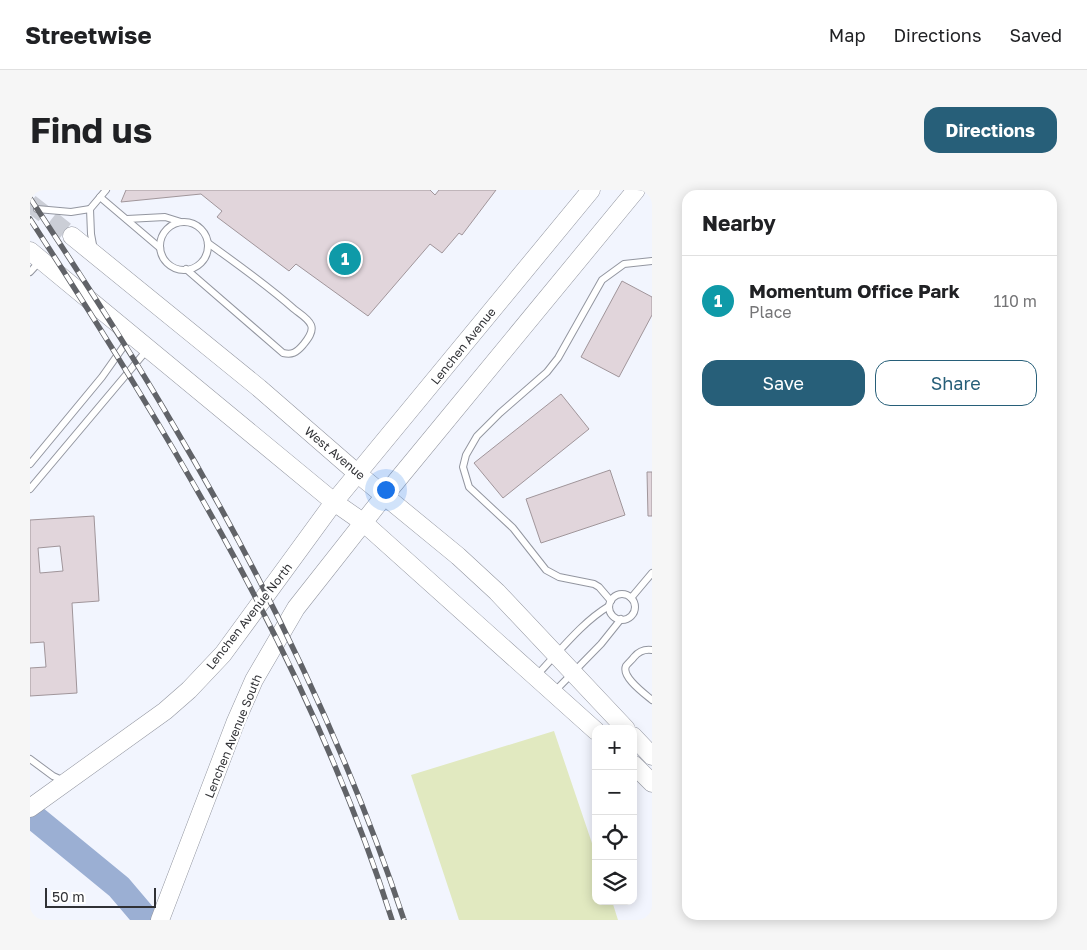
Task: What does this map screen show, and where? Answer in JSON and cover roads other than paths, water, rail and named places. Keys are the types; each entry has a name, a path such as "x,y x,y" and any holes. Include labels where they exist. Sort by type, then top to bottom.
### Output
{"main road":[{"name":"Lenchen Avenue","path":"334,502 592,190"},
{"path":"385,495 636,190"},
{"name":"West Avenue","path":"72,236 259,388 358,474 458,556 497,592 622,725"},
{"path":"34,261 131,335 334,502 364,524 592,727"},
{"name":"Lenchen Avenue South","path":"160,920 236,721 254,680 296,608 385,495"},
{"name":"Lenchen Avenue North","path":"30,808 165,711 190,690 223,654 334,502"},
{"path":"637,740 652,757"},
{"path":"637,768 652,783"}],"lane":[{"path":"95,254 91,234 90,209 106,190"},
{"path":"100,196 160,248 166,262 179,269 194,268 200,263 205,257 208,243"},
{"path":"37,208 71,212 90,209"},
{"path":"127,219 165,217 181,222"},
{"path":"160,248 163,234 174,224 189,222 202,229 208,243 308,320 312,326 307,340 297,352 290,355 283,353 186,269"},
{"path":"621,620 611,614 610,603 599,587 594,584 559,577 546,570 513,528 469,487 463,468 466,455 477,436 547,372 558,358 602,280 624,264 652,261"},
{"path":"30,464 102,377 131,335"},
{"path":"30,489 148,349"},
{"path":"631,598 652,573"},
{"path":"536,676 585,624 616,596 622,594 631,598 635,604 634,612 629,618 621,620 554,693"},
{"path":"652,650 644,650 637,653 625,670 629,679 652,700"},
{"path":"637,765 652,757"},
{"path":"30,759 65,784"}],"waterway":[{"path":"30,814 119,887 147,920"}],"tunnel":[{"path":"30,203 72,236"}],"railway":[{"path":"30,198 152,388 203,476 269,599 329,725 356,790 404,920"},
{"path":"30,219 136,386 235,558 280,646 322,735 359,827 392,920"}],"place":[{"name":"Momentum Office Park","path":"345,259"}]}
